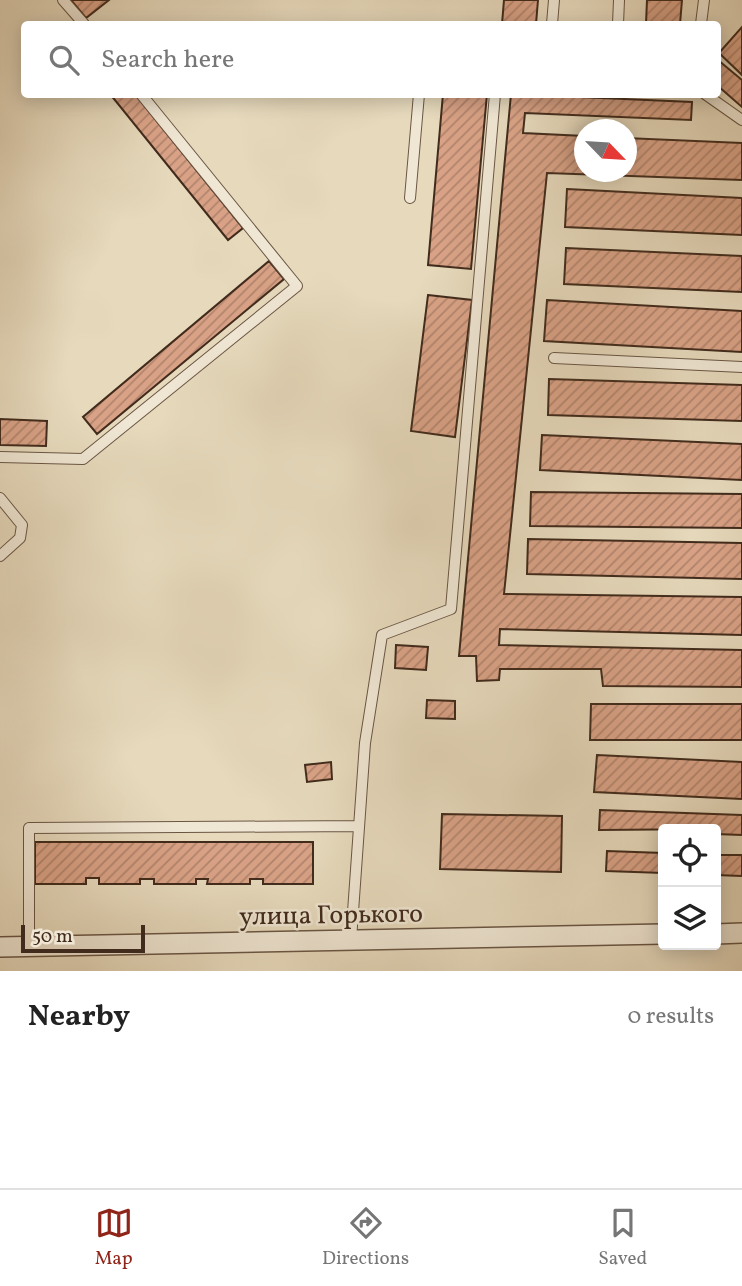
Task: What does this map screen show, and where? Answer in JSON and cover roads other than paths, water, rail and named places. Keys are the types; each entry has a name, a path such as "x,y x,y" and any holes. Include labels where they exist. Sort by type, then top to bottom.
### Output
{"street":[{"path":"721,933 742,933"},
{"name":"улица Горького","path":"0,947 658,934"}],"lane":[{"path":"64,0 81,21"},
{"path":"552,21 554,0"},
{"path":"618,21 619,0"},
{"path":"701,21 704,0"},
{"path":"0,457 83,459 297,286 144,98"},
{"path":"410,198 419,98"},
{"path":"351,940 365,743 382,635 451,609 495,98"},
{"path":"711,98 742,120"},
{"path":"554,358 742,367"},
{"path":"0,498 22,525 20,538 0,556"},
{"path":"29,946 29,828 359,826"}]}
